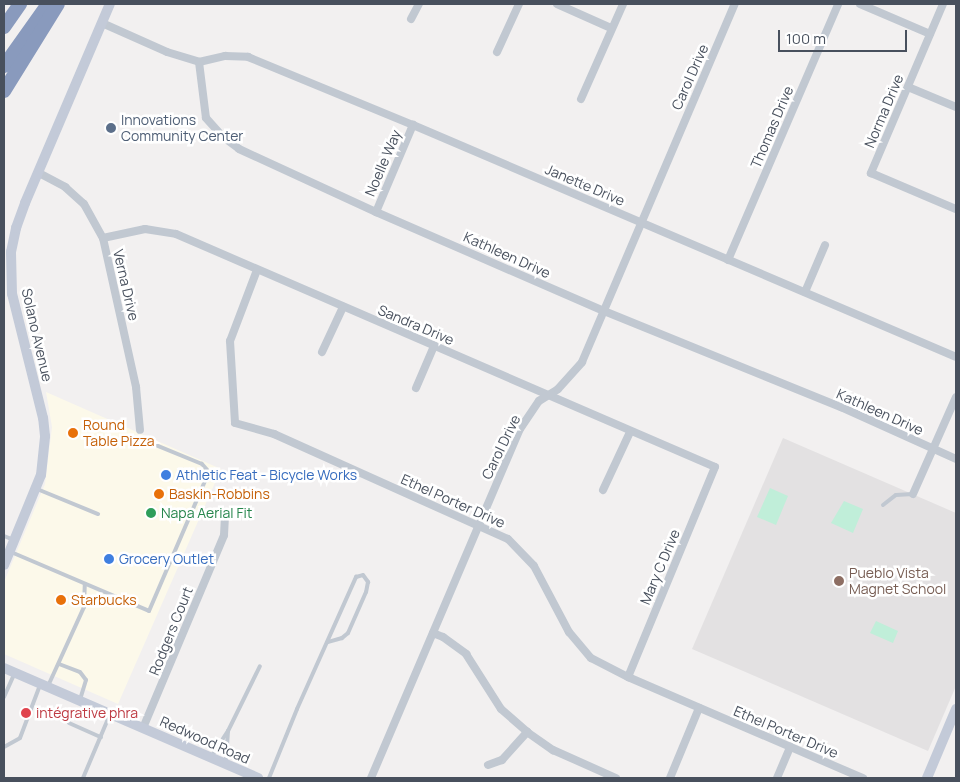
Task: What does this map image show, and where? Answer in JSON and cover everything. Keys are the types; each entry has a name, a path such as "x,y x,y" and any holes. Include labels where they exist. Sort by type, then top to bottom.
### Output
{"highway":[{"path":"4,12 10,4"},
{"path":"4,27 20,4"},
{"path":"4,66 48,4"},
{"path":"4,91 58,4"}],"street":[{"name":"Solano Avenue","path":"4,564 36,488 44,455 45,436 43,418 12,294 11,252 16,228 110,4"},
{"path":"411,19 419,4"},
{"path":"497,52 519,4"},
{"path":"557,4 611,28"},
{"path":"581,99 622,4"},
{"name":"Carol Drive","path":"371,778 520,429 540,401 558,389 582,362 640,222 735,4"},
{"name":"Thomas Drive","path":"728,260 838,4"},
{"path":"860,4 930,34"},
{"name":"Norma Drive","path":"942,4 871,172 956,209"},
{"path":"102,23 167,52 199,62"},
{"name":"Janette Drive","path":"199,62 225,56 248,57 413,124 956,357"},
{"name":"Kathleen Drive","path":"199,62 206,118 222,136 239,149 376,212 604,311 841,407 956,459"},
{"path":"908,87 956,107"},
{"name":"Noelle Way","path":"376,212 413,124"},
{"name":"Verna Drive","path":"39,173 65,187 84,204 103,238 136,387 140,430"},
{"name":"Sandra Drive","path":"103,238 145,229 176,234 630,432 715,467"},
{"path":"805,292 825,245"},
{"name":"Ethel Porter Drive","path":"257,270 230,341 235,423 274,434 508,539 534,566 570,632 591,658 628,677 863,778"},
{"path":"322,352 343,307"},
{"path":"416,388 434,346"},
{"path":"913,494 956,397"},
{"path":"603,490 630,432"},
{"name":"Mary C Drive","path":"628,677 715,467"},
{"name":"Rodgers Court","path":"143,728 224,535 225,513"},
{"path":"433,633 443,637 466,654 501,708 527,732 553,750 616,778"},
{"name":"Redwood Road","path":"4,668 258,778"},
{"path":"670,778 700,708"},
{"path":"927,778 956,709"},
{"path":"488,765 502,760 527,732"},
{"path":"777,778 790,747"}],"lane":[{"path":"9,551 149,611 209,472 202,464 153,444"},
{"path":"36,488 98,514"},
{"path":"883,505 896,495 913,494"},
{"path":"4,536 14,540"},
{"path":"269,778 297,709 356,577 363,575 368,582 366,592 348,633 342,638 328,642"},
{"path":"4,747 20,738 44,685 59,664 84,607 85,584"},
{"path":"59,664 80,672 86,680 79,700"},
{"path":"210,758 228,731 260,666"},
{"path":"4,697 15,673"},
{"path":"83,778 110,714"},
{"path":"69,723 101,737"},
{"path":"225,764 228,731"}],"shaded area":[{"path":"46,392 221,469 118,704 4,654 4,582 45,484 52,427"},
{"name":"Pueblo Vista Magnet School","path":"783,438 956,513 956,686 928,751 692,649"}],"green space":[{"path":"770,488 788,496 776,525 757,517"},
{"path":"844,501 863,509 853,533 831,523"},
{"path":"876,621 898,631 893,643 870,633"}],"place":[{"name":"Innovations Community Center","path":"111,128"},
{"name":"Round Table Pizza","path":"73,433"},
{"name":"Athletic Feat - Bicycle Works","path":"166,475"},
{"name":"Baskin-Robbins","path":"159,494"},
{"name":"Napa Aerial Fit","path":"151,513"},
{"name":"Grocery Outlet","path":"109,559"},
{"name":"Pueblo Vista Magnet School","path":"839,581"},
{"name":"Starbucks","path":"61,600"},
{"name":"intégrative phra","path":"26,713"}]}
